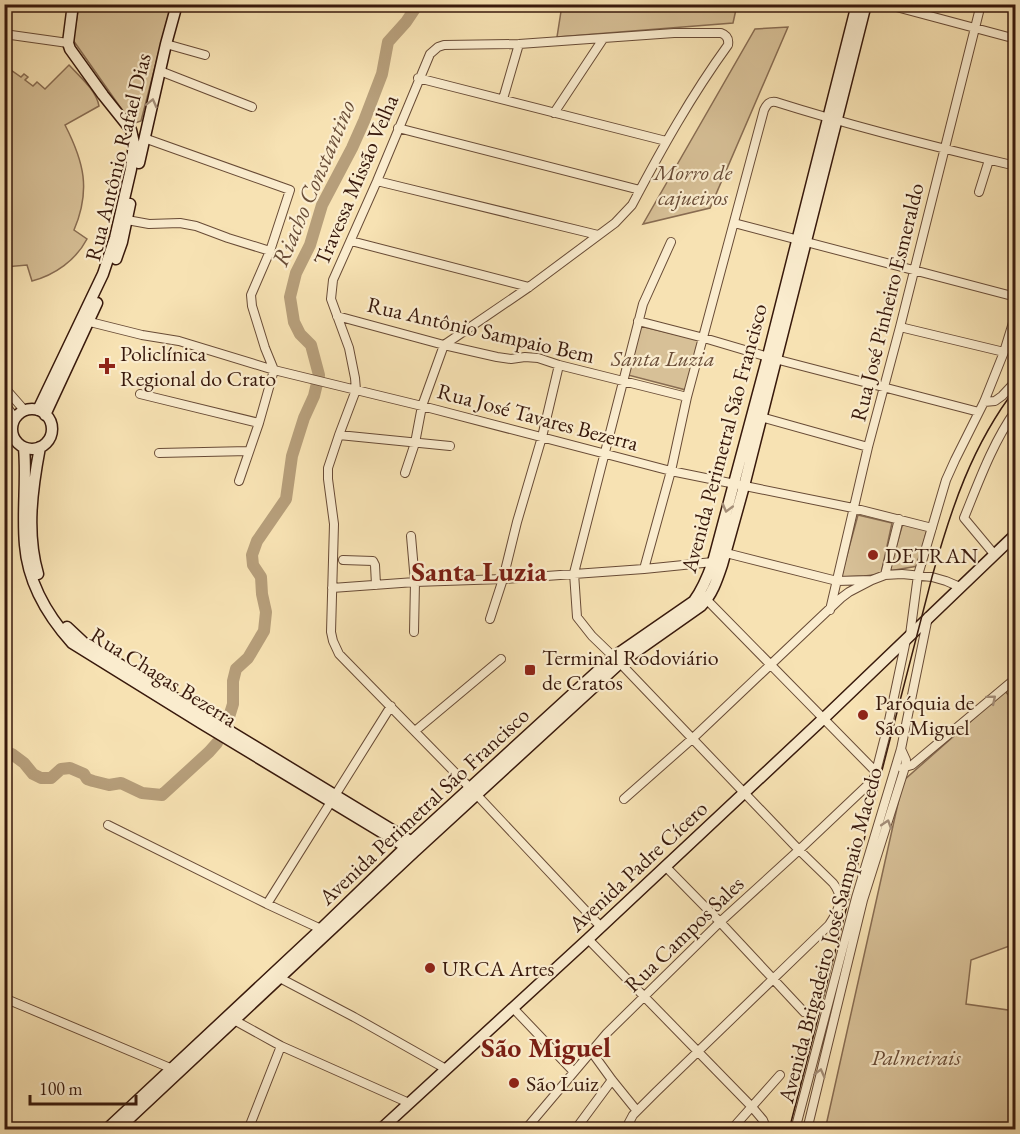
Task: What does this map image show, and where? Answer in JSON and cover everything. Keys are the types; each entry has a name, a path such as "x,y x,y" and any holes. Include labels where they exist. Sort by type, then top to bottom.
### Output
{"main road":[{"path":"68,43 73,4"},
{"name":"Rua Antônio Rafael Dias","path":"85,321 111,255 128,197 177,4"},
{"name":"Avenida Perimetral São Francisco","path":"833,120 857,4"},
{"name":"Avenida Perimetral São Francisco","path":"117,1130 175,1070 616,660 707,600 819,172 866,4"},
{"name":"Rua Antônio Rafael Dias","path":"41,412 116,262 127,220 134,151 130,130 84,69 68,43"},
{"path":"130,130 145,133"},
{"name":"Avenida Perimetral São Francisco","path":"671,622 694,601 726,553 738,485 761,417 772,358"},
{"path":"25,411 41,412 49,420 50,438 35,449 24,448 13,435 15,418 25,411"},
{"name":"Rua Chagas Bezerra","path":"40,447 31,520 32,545 44,591 65,626 83,642 413,847"},
{"name":"Rua Chagas Bezerra","path":"24,448 27,561 47,612 72,643 334,798"},
{"name":"Avenida Padre Cícero","path":"380,1130 744,793 1016,534"},
{"name":"Avenida Perimetral São Francisco","path":"106,1130 234,1020 321,929 413,847"}],"street":[{"path":"885,4 1016,39"},
{"name":"Rua José Pinheiro Esmeraldo","path":"830,610 868,447 981,4"},
{"path":"405,473 422,406 444,345 529,287 627,212 666,141 708,72 728,45 728,39 723,34 674,33 519,44 503,99"},
{"path":"4,34 68,43"},
{"path":"554,113 603,39"},
{"path":"165,44 205,55"},
{"name":"Travessa Missão Velha","path":"391,706 339,654 331,632 334,524 328,468 356,390 356,378 349,348 331,299 331,288 430,54 444,45 519,44"},
{"path":"160,71 252,107"},
{"path":"418,78 666,141"},
{"path":"644,569 671,471 687,397 764,110 769,103 776,102 945,150 1016,166"},
{"path":"398,128 640,190"},
{"path":"145,133 291,190 251,295 252,306 274,370 239,481"},
{"path":"980,192 989,160"},
{"path":"377,181 598,235"},
{"path":"127,220 140,223 180,223 196,226 270,250"},
{"path":"734,223 1016,297"},
{"path":"351,241 529,287"},
{"path":"626,1130 633,1115 829,925 838,910 840,896 832,883 592,636 577,617 574,573 622,381 647,294 671,242"},
{"name":"Avenida Brigadeiro José Sampaio Macedo","path":"876,772 908,637 918,575 946,480 984,402 1004,352 1016,313"},
{"name":"Rua Antônio Sampaio Bem","path":"337,316 497,357 538,358 687,397"},
{"name":"Rua José Tavares Bezerra","path":"85,321 142,335 179,341 274,370 671,471 853,508 932,528"},
{"path":"638,321 979,412"},
{"path":"900,327 1004,352"},
{"path":"490,619 542,437 559,365"},
{"path":"984,402 995,401 1016,381"},
{"path":"4,387 25,411"},
{"path":"140,394 259,423"},
{"path":"4,403 15,418"},
{"path":"994,554 964,518 1005,426 1016,410"},
{"path":"761,417 868,447"},
{"path":"339,435 450,446"},
{"path":"159,453 249,451"},
{"path":"885,575 899,519"},
{"path":"411,536 415,582 414,632"},
{"path":"726,553 837,581 872,580"},
{"path":"343,560 373,561 376,585"},
{"path":"332,588 718,564"},
{"path":"624,799 692,739 849,592 885,575 918,575 946,580 960,587"},
{"path":"707,600 876,772"},
{"name":"Avenida Brigadeiro José Sampaio Macedo","path":"807,1130 856,898 901,749 928,617"},
{"path":"415,731 501,659"},
{"path":"895,768 912,765 1016,678"},
{"path":"267,904 391,706 601,927"},
{"name":"Avenida Brigadeiro José Sampaio Macedo","path":"795,1130 842,966 905,767 906,760 901,749"},
{"name":"Rua Campos Sales","path":"525,1130 573,1071 644,996 867,786 873,780 876,772"},
{"path":"108,825 321,929"},
{"path":"665,866 804,1012"},
{"path":"588,939 752,1107 763,1119 767,1130"},
{"path":"276,976 446,1069"},
{"path":"4,998 175,1070"},
{"path":"513,1008 573,1071"},
{"path":"234,1020 281,1046 409,1103"},
{"path":"248,1130 281,1046"},
{"path":"591,1051 637,1111"},
{"path":"730,1130 780,1076"},
{"path":"575,1130 612,1080"}],"green space":[{"path":"562,4 737,5 733,23 557,37"},
{"path":"79,5 171,5 141,121 132,124 73,40"},
{"name":"Morro de cajueiros","path":"788,27 710,208 643,224 755,29"},
{"path":"69,65 91,89 99,106 65,125 77,151 83,176 82,202 74,230 87,239 77,254 64,266 32,281 27,265 5,267 5,66 21,77 24,74 28,77 25,80 33,86 37,82 45,89"},
{"name":"Santa Luzia","path":"640,326 699,340 686,390 628,375"},
{"path":"858,515 892,523 881,574 841,577"},
{"path":"903,523 927,529 918,566 889,571"},
{"name":"Palmeirais","path":"1005,691 1016,704 1015,944 971,960 966,1004 1015,1011 1015,1129 825,1130 903,781"}],"waterway":[{"name":"Riacho Constantino","path":"229,717 233,704 233,681 236,669 248,658 264,631 266,612 261,577 253,565 252,555 257,541 286,499 292,456 304,418 314,396 319,375 311,345 300,334 294,322 290,297 296,273 310,245 322,205 364,121 382,74 388,42 418,4"},
{"name":"Riacho Constantino","path":"4,752 12,754 33,774 41,778 51,778 61,769 70,768 93,781 109,785 121,783 142,793 162,795 217,743"}],"tram line":[{"path":"789,1130 939,552 955,502 975,455 1016,388"}],"place":[{"name":"Policlínica Regional do Crato","path":"107,366"},
{"name":"DETRAN","path":"873,555"},
{"name":"Terminal Rodoviário de Cratos","path":"530,670"},
{"name":"Paróquia de São Miguel","path":"863,715"},
{"name":"URCA Artes","path":"430,968"},
{"name":"São Luiz","path":"514,1083"}],"district":[{"name":"Santa Luzia","path":"479,571"},
{"name":"São Miguel","path":"546,1047"}]}
